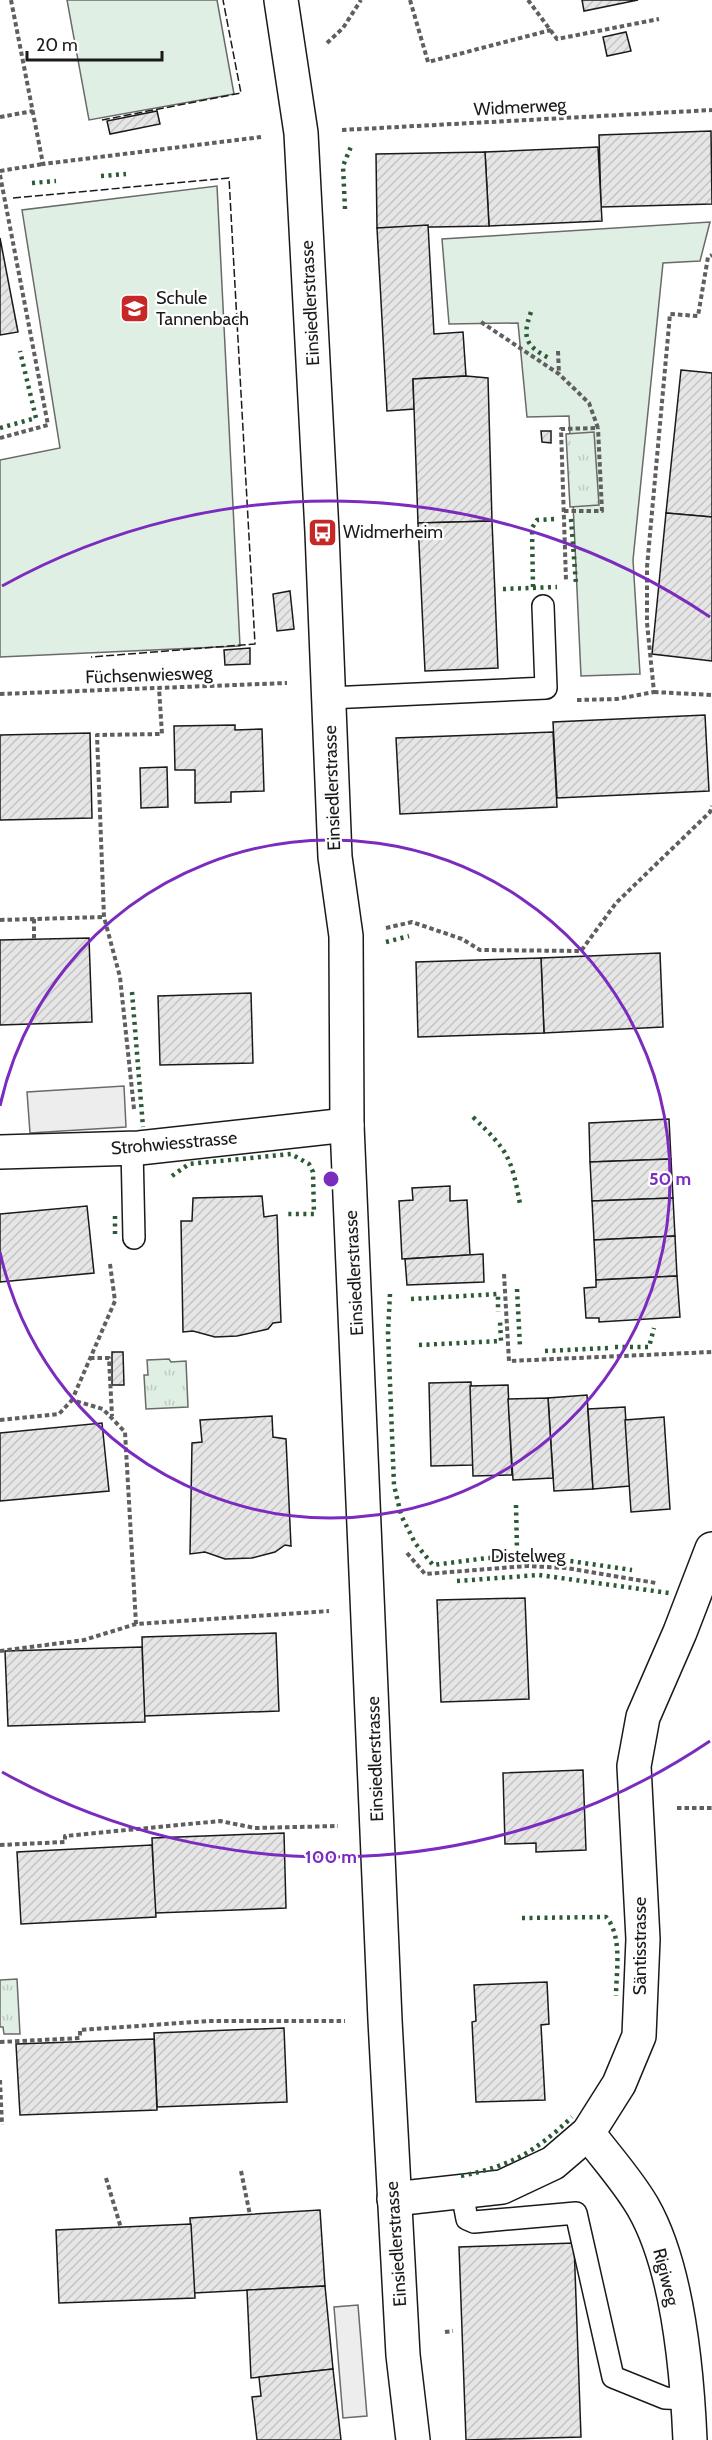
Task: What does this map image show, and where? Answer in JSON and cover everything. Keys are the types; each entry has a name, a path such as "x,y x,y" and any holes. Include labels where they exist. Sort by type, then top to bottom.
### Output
{"main road":[{"name":"Einsiedlerstrasse","path":"280,0 301,133 335,857 346,936 347,1125 385,2020 403,2355 413,2440"},
{"name":"Strohwiesstrasse","path":"0,1152 135,1148 347,1125"},
{"name":"Säntisstrasse","path":"394,2199 502,2187 553,2163 588,2133 619,2084 639,2036 643,1940 634,1766 643,1716 712,1549"},
{"name":"Rigiweg","path":"588,2133 643,2207 665,2256 688,2380 690,2440"}],"lane":[{"path":"328,698 546,688 543,606"},
{"path":"134,1238 135,1148"},
{"path":"462,2193 467,2219 474,2222 576,2213 613,2377 665,2398 688,2399"}],"path":[{"path":"12,0 43,164"},
{"path":"410,0 428,62 551,30"},
{"path":"528,0 557,39 658,19"},
{"name":"Widmerweg","path":"341,130 712,110"},
{"path":"0,117 33,111"},
{"path":"0,438 48,425 0,173 43,164 271,136"},
{"path":"654,692 647,623 647,567 670,314 698,316 708,257 712,255"},
{"path":"481,322 559,374 589,403 598,428 602,511 564,512"},
{"path":"558,351 559,374"},
{"path":"543,606 566,605 561,429 598,428"},
{"name":"Füchsenwiesweg","path":"0,693 299,683"},
{"path":"135,1148 120,977 104,917 97,735 162,734 159,688"},
{"path":"546,688 546,701 617,699 654,692 712,695"},
{"path":"393,927 412,922 462,939 480,950 581,951 616,903 710,812 712,806"},
{"path":"0,920 104,917"},
{"path":"34,919 34,939"},
{"path":"0,1420 59,1414 72,1400 115,1301 109,1254"},
{"path":"504,1274 509,1361 712,1352"},
{"path":"90,1358 109,1358 112,1416"},
{"path":"72,1400 88,1402 112,1416 126,1432 136,1624"},
{"name":"Distelweg","path":"404,1550 425,1574 527,1566 546,1567 696,1590"},
{"path":"0,1651 84,1640 136,1624 369,1609"},
{"path":"0,1845 65,1842 65,1836 220,1821 255,1828 378,1825"},
{"path":"0,2042 80,2040 80,2030 209,2021 385,2020"},
{"path":"0,2080 2,2125"},
{"path":"242,2170 250,2215"},
{"path":"105,2178 121,2228"},
{"path":"445,2332 453,2331"}],"green space":[{"path":"67,0 217,0 234,94 89,120"},
{"path":"217,186 240,646 0,657 0,460 60,448 22,210"},
{"path":"710,222 700,261 663,263 633,560 640,674 581,676 569,416 527,417 518,323 449,324 442,239"},
{"path":"594,432 599,505 570,507 566,434"},
{"path":"169,1359 171,1362 186,1361 188,1407 146,1409 144,1375 148,1375 147,1360"},
{"path":"17,1979 20,2034 4,2034 3,2027 0,2027 0,1980"}],"shaded area":[{"path":"124,1086 126,1127 30,1133 27,1092"},
{"path":"358,2305 367,2416 343,2418 334,2307"}],"building":[{"path":"582,0 638,0 584,11"},
{"path":"626,32 631,51 607,56 603,37"},
{"path":"157,111 160,124 110,134 107,121"},
{"path":"711,131 712,204 601,207 599,135"},
{"path":"598,147 602,221 489,226 485,152"},
{"path":"485,152 489,226 377,228 376,154"},
{"path":"428,225 434,334 463,332 466,376 413,379 414,409 387,411 377,228"},
{"path":"0,238 18,332 0,335"},
{"path":"681,370 712,373 712,517 666,513"},
{"path":"466,376 488,378 492,521 418,523 413,379"},
{"path":"541,431 551,431 551,443 542,442"},
{"path":"666,513 712,517 712,661 652,654"},
{"path":"492,521 498,668 425,671 418,523"},
{"path":"290,591 294,629 277,631 273,594"},
{"path":"250,648 250,664 225,665 224,650"},
{"path":"705,715 709,791 557,798 553,722"},
{"path":"235,725 235,730 262,729 264,791 231,792 231,802 195,803 195,770 175,770 174,726"},
{"path":"553,732 557,807 400,814 396,738"},
{"path":"90,733 92,818 0,820 0,735"},
{"path":"167,767 168,807 141,808 140,768"},
{"path":"89,938 92,1022 0,1025 0,940"},
{"path":"660,953 663,1027 544,1033 541,958"},
{"path":"541,958 544,1033 418,1037 416,962"},
{"path":"251,993 253,1063 160,1065 158,996"},
{"path":"669,1119 671,1159 590,1162 589,1123"},
{"path":"671,1159 673,1198 592,1201 590,1162"},
{"path":"450,1186 450,1201 467,1200 470,1255 402,1259 399,1201 413,1200 412,1188"},
{"path":"262,1196 264,1217 277,1215 281,1322 273,1323 268,1329 237,1336 215,1337 193,1331 183,1332 181,1221 192,1221 193,1198"},
{"path":"673,1198 675,1236 594,1240 592,1201"},
{"path":"87,1206 94,1273 0,1282 0,1214"},
{"path":"675,1236 677,1276 596,1280 594,1240"},
{"path":"483,1254 484,1282 407,1285 405,1259"},
{"path":"677,1276 680,1317 599,1322 599,1318 586,1318 584,1288 596,1287 596,1280"},
{"path":"112,1352 123,1352 124,1385 112,1385"},
{"path":"471,1382 473,1465 431,1466 429,1383"},
{"path":"508,1385 512,1475 473,1476 470,1386"},
{"path":"587,1395 593,1489 554,1491 548,1398"},
{"path":"548,1398 553,1478 513,1480 508,1399"},
{"path":"625,1407 630,1486 593,1489 588,1409"},
{"path":"272,1416 273,1437 286,1439 291,1546 285,1545 275,1552 252,1558 225,1559 205,1552 190,1554 192,1443 202,1442 200,1420"},
{"path":"664,1417 670,1509 631,1512 625,1420"},
{"path":"102,1423 109,1491 0,1501 0,1433"},
{"path":"525,1598 529,1699 441,1702 437,1600"},
{"path":"276,1633 279,1711 144,1716 142,1637"},
{"path":"142,1647 145,1722 8,1726 5,1651"},
{"path":"583,1770 586,1850 536,1852 536,1843 505,1844 503,1773"},
{"path":"284,1833 286,1908 155,1913 152,1838"},
{"path":"152,1845 156,1917 21,1924 17,1852"},
{"path":"547,1982 549,2024 541,2025 545,2100 476,2102 472,2022 476,2021 474,1985"},
{"path":"284,2028 287,2102 157,2107 154,2033"},
{"path":"154,2039 157,2110 20,2115 16,2044"},
{"path":"320,2210 325,2286 194,2293 190,2218"},
{"path":"191,2224 195,2298 59,2303 56,2230"},
{"path":"574,2243 581,2437 466,2440 459,2247"},
{"path":"325,2286 333,2369 251,2378 247,2290"},
{"path":"333,2369 341,2440 257,2440 252,2397 261,2396 259,2377"}],"hedge":[{"path":"345,209 343,166 352,144"},
{"path":"101,176 126,174"},
{"path":"32,183 56,181"},
{"path":"531,312 527,329 528,341 536,350 551,359"},
{"path":"0,428 36,418 20,351"},
{"path":"533,587 532,528 537,520 556,519"},
{"path":"571,519 576,584"},
{"path":"503,589 557,587"},
{"path":"386,942 409,936"},
{"path":"132,992 143,1127"},
{"path":"473,1117 494,1138 506,1155 514,1175 520,1204"},
{"path":"172,1176 189,1164 291,1154 309,1164 313,1172 314,1214 285,1214"},
{"path":"115,1216 115,1238"},
{"path":"517,1289 520,1347"},
{"path":"390,1294 388,1332 394,1485 401,1515 415,1543 433,1565 487,1558 552,1557"},
{"path":"411,1299 498,1294 498,1312"},
{"path":"419,1345 501,1341 500,1321"},
{"path":"615,1347 649,1347 654,1328"},
{"path":"545,1351 608,1348"},
{"path":"516,1505 517,1550"},
{"path":"563,1560 632,1570"},
{"path":"457,1581 539,1575 669,1593"},
{"path":"522,1918 606,1917 615,1934 617,1944 616,1996"},
{"path":"461,2176 479,2172 521,2156 546,2140 572,2117"}],"fence":[{"path":"102,120 241,93 223,0"},
{"path":"13,198 229,178 255,644 91,657"}],"place":[{"name":"Schule Tannenbach","path":"135,308"},
{"name":"Widmerheim","path":"322,532"}]}
